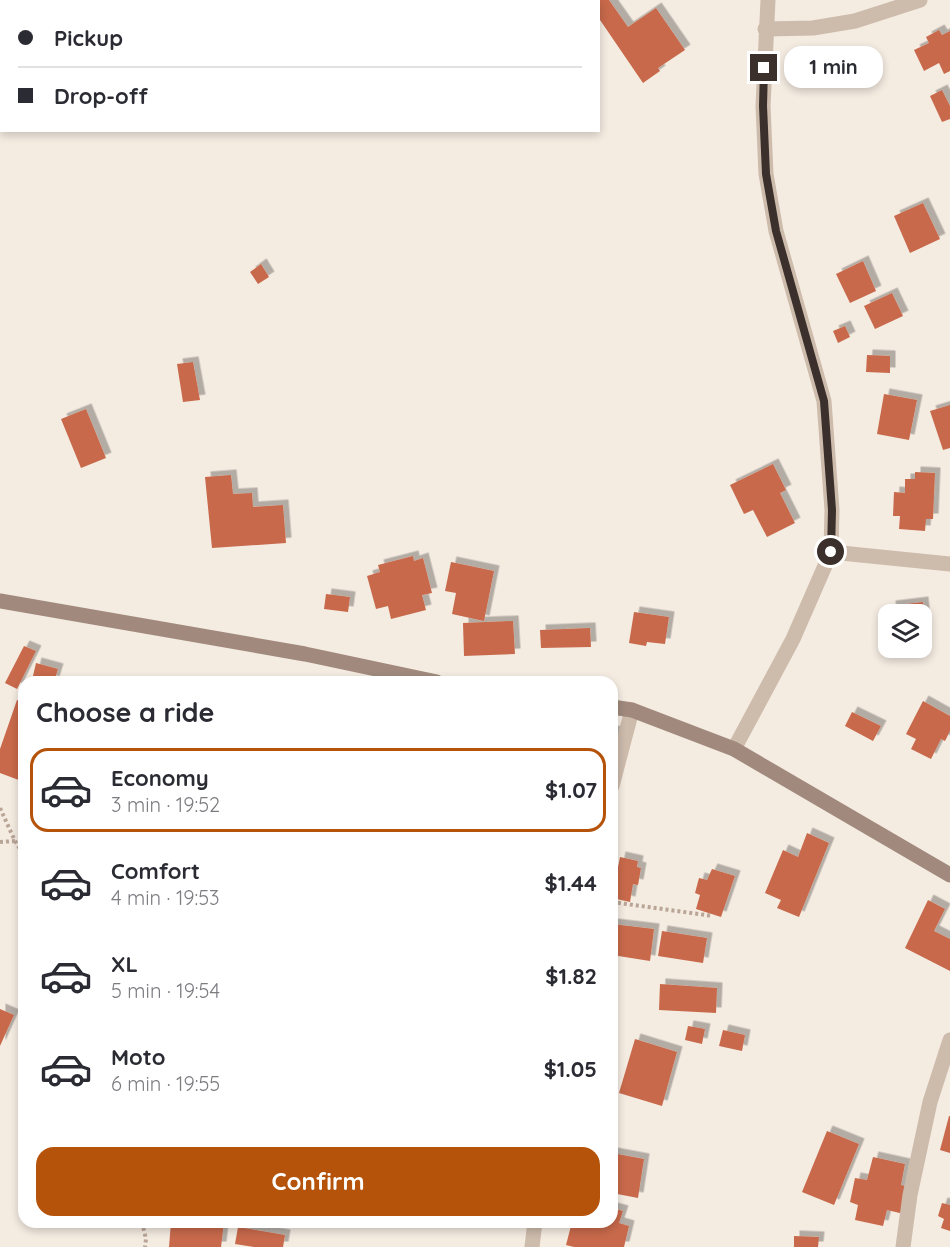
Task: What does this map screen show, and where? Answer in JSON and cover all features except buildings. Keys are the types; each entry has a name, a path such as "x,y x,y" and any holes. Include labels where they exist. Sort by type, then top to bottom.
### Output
{"street":[{"path":"734,749 793,639 831,552 832,510 824,401 776,231 766,174 763,106 768,0"},
{"path":"765,29 813,28 855,21 920,0"},
{"path":"831,552 950,564"},
{"path":"0,601 294,652 408,676"},
{"path":"618,708 632,710 734,749 950,875"},
{"path":"618,763 632,710"},
{"path":"903,1247 910,1195 930,1102 950,1040"},
{"path":"532,1247 534,1228"}],"path":[{"path":"0,808 18,846"},
{"path":"0,842 15,842"},
{"path":"618,903 713,916"},
{"path":"143,1228 145,1247"}],"route":[{"path":"764,68 766,174 776,231 824,401 832,510 831,552"}]}
